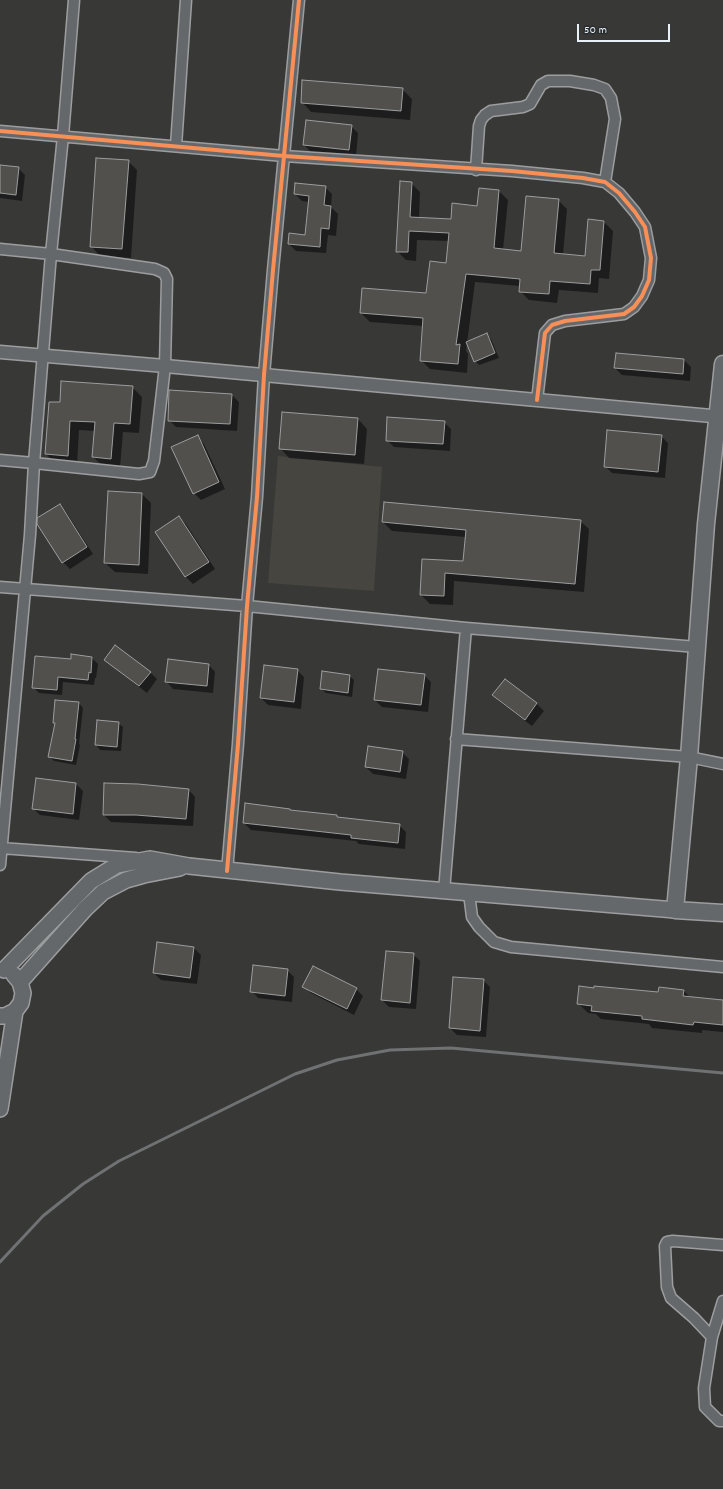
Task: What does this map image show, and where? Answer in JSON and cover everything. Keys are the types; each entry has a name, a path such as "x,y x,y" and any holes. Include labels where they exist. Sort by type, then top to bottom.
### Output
{"highway":[{"path":"723,364 720,417 706,524 689,757 675,910 723,914"}],"main road":[{"path":"0,1016 5,1016 14,1011 21,1003 23,993 20,982 13,974 2,970 91,881 118,865 150,859 227,871 675,910"},
{"path":"20,982 103,892 126,880 189,866"},
{"path":"91,881 103,892"},
{"path":"0,1109 14,1011"}],"street":[{"path":"0,865 30,535 34,463 51,254 63,136 74,0"},
{"path":"176,146 186,0"},
{"path":"227,871 238,744 247,606 257,497 264,375 299,0"},
{"path":"476,170 479,126 485,115 491,111 523,107 530,104 541,85 548,81 570,81 594,85 606,89 611,98 615,119 605,182"},
{"path":"0,131 284,156 575,177 605,182 619,193 646,227 651,258 649,280 642,296 634,307 624,314 565,321 548,329 545,333 543,345 537,400"},
{"path":"0,250 51,254 155,269 164,273 167,279 165,366 154,461 150,472 139,474 0,460"},
{"path":"0,352 720,417"},
{"path":"0,587 247,606 466,628 697,647"},
{"path":"444,891 466,628"},
{"path":"456,739 689,757 723,764"},
{"path":"1,848 150,859"},
{"path":"469,893 472,916 479,927 494,942 511,947 723,967"},
{"path":"712,1337 672,1298 667,1287 664,1246 667,1242 673,1241 723,1245"},
{"path":"723,1301 712,1337 704,1388 705,1407 719,1421 723,1421"}],"shaded area":[{"path":"278,456 382,467 374,591 268,583"}],"building":[{"path":"302,80 403,88 401,111 301,103"},
{"path":"306,120 352,125 349,150 303,145"},
{"path":"96,158 129,160 122,249 90,247"},
{"path":"0,165 19,167 16,195 0,193"},
{"path":"400,181 412,182 410,217 451,219 452,203 477,206 479,188 499,190 494,248 521,251 526,196 559,199 554,253 585,256 588,219 604,221 600,270 591,270 590,284 550,281 549,294 519,292 520,279 466,274 456,345 460,344 458,364 420,361 423,318 360,313 362,288 426,293 430,261 446,263 449,233 409,231 408,252 396,252"},
{"path":"295,183 326,186 324,205 331,206 329,229 321,228 320,247 288,244 289,233 305,235 309,196 294,194"},
{"path":"487,333 495,353 474,362 466,342"},
{"path":"616,353 684,359 683,374 614,368"},
{"path":"61,381 133,386 130,424 114,423 111,459 92,457 95,422 70,421 68,456 45,454 49,402 60,402"},
{"path":"169,390 232,394 230,424 168,421"},
{"path":"282,412 358,418 355,455 279,449"},
{"path":"387,417 445,421 443,444 386,441"},
{"path":"607,430 662,435 658,472 604,467"},
{"path":"198,435 219,482 193,494 171,447"},
{"path":"108,491 142,493 139,565 104,563"},
{"path":"384,502 581,520 575,584 445,573 444,596 420,595 422,559 463,561 466,530 382,522"},
{"path":"60,504 87,547 62,563 37,524 37,518"},
{"path":"179,516 209,562 185,577 155,532"},
{"path":"115,645 151,672 139,686 104,660"},
{"path":"71,654 92,657 91,673 89,672 88,680 58,677 57,690 32,688 35,656 71,659"},
{"path":"168,659 209,664 207,686 165,682"},
{"path":"264,665 298,669 294,702 260,698"},
{"path":"378,669 425,674 421,705 374,700"},
{"path":"322,671 350,675 348,693 320,689"},
{"path":"505,679 537,703 525,720 492,695"},
{"path":"55,700 79,702 76,739 72,761 48,757 55,723 53,723"},
{"path":"97,720 119,722 117,747 95,745"},
{"path":"368,746 403,751 400,772 365,767"},
{"path":"36,778 76,783 73,814 32,809"},
{"path":"104,783 138,784 189,789 186,819 136,815 103,815"},
{"path":"245,803 337,815 337,817 400,824 398,843 351,838 351,835 243,823"},
{"path":"157,942 194,947 190,978 153,973"},
{"path":"386,951 414,953 410,1003 381,1000"},
{"path":"253,965 288,969 285,996 250,992"},
{"path":"313,966 357,988 347,1009 302,987"},
{"path":"453,977 484,979 480,1031 449,1028"},
{"path":"579,986 658,992 659,987 684,990 683,996 723,1000 723,1025 694,1022 693,1025 642,1019 642,1016 591,1011 592,1006 577,1004"}],"railway":[{"path":"0,1262 43,1216 83,1184 119,1161 295,1074 337,1060 390,1050 451,1048 723,1073"}],"cycle path":[{"path":"227,871 238,744 247,606 257,497 264,375 299,0"},
{"path":"0,131 284,156 512,171 583,178 605,182 619,193 645,227 651,258 649,280 642,296 634,307 624,314 565,321 552,325 545,333 537,400"}]}
